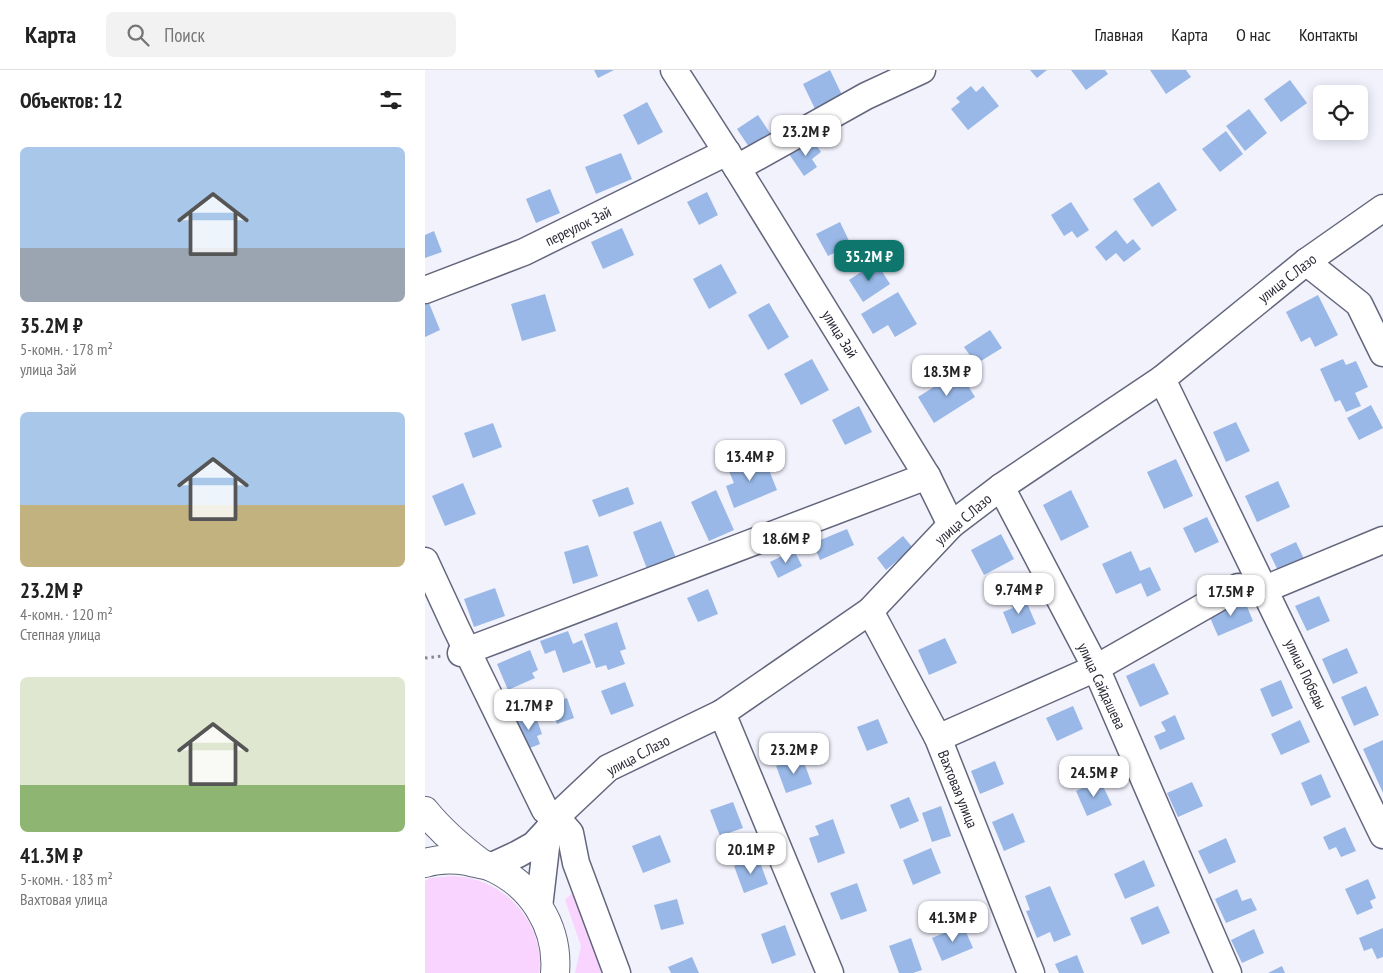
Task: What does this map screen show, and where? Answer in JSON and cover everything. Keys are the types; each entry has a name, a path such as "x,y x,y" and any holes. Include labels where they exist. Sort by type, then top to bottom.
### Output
{"main road":[{"path":"425,810 432,820 456,844 486,865 509,877 526,890 539,907 548,924 554,943 555,973"},
{"path":"425,863 456,860 486,865"}],"street":[{"name":"улица Зай","path":"675,70 927,476 951,525"},
{"name":"переулок Зай","path":"425,290 524,252 732,160 922,70"},
{"name":"улица С.Лазо","path":"486,865 518,854 534,845 552,823 608,768 722,713 870,611 951,525 1001,487 1162,378 1306,262 1383,208"},
{"path":"1306,262 1359,304 1383,353"},
{"name":"улица Победы","path":"1162,378 1383,835"},
{"path":"464,652 927,476"},
{"name":"улица Сайдашева","path":"1001,487 1096,668 1228,973"},
{"path":"938,738 1096,668 1238,587 1265,589 1383,540"},
{"path":"425,561 464,652 545,810 552,823 570,833 576,863 617,973"},
{"name":"Вахтовая улица","path":"870,611 938,738 1031,973"},
{"path":"722,713 830,973"},
{"path":"539,907 552,823"}],"shaded area":[{"path":"453,876 471,878 490,885 515,903 532,928 540,958 539,973 425,973 425,881 430,878"},
{"path":"574,891 607,973 575,973 581,946 565,900"}],"building":[{"path":"594,70 614,70 598,78"},
{"path":"830,70 843,97 816,111 803,84"},
{"path":"1030,70 1047,70 1037,78"},
{"path":"1071,70 1105,70 1108,74 1086,90"},
{"path":"1150,70 1186,70 1191,77 1166,94"},
{"path":"1290,80 1307,103 1281,122 1264,99"},
{"path":"971,86 976,92 983,86 999,106 968,130 951,109 960,102 956,98"},
{"path":"647,102 663,132 638,145 623,115"},
{"path":"1249,109 1267,133 1245,151 1226,126"},
{"path":"758,115 770,133 749,147 737,129"},
{"path":"1226,131 1243,154 1220,172 1202,149"},
{"path":"812,139 821,152 812,159 817,167 804,176 789,154"},
{"path":"621,153 632,179 596,194 585,167"},
{"path":"1159,182 1177,210 1152,227 1133,199"},
{"path":"550,189 560,213 536,223 526,199"},
{"path":"707,192 718,215 699,225 687,202"},
{"path":"1071,202 1089,230 1077,238 1072,231 1064,236 1051,215"},
{"path":"840,222 851,245 828,256 816,234"},
{"path":"622,228 634,255 603,269 591,242"},
{"path":"1116,230 1127,244 1133,239 1141,249 1124,262 1116,253 1106,261 1095,247"},
{"path":"434,231 442,252 425,258 425,235"},
{"path":"876,262 890,284 863,302 849,280"},
{"path":"721,264 737,293 709,309 693,279"},
{"path":"898,292 917,324 895,337 888,325 873,334 861,314"},
{"path":"545,294 556,331 522,341 511,304"},
{"path":"1318,295 1338,335 1315,347 1310,337 1301,342 1286,312"},
{"path":"429,303 440,330 425,337 425,304"},
{"path":"769,303 789,337 768,350 748,315"},
{"path":"990,330 1002,348 976,364 964,347"},
{"path":"812,359 829,390 801,405 784,374"},
{"path":"1343,359 1346,365 1356,361 1368,387 1355,393 1361,406 1346,412 1340,400 1335,402 1320,369"},
{"path":"959,371 975,397 934,423 918,397"},
{"path":"1371,405 1383,428 1359,440 1347,418"},
{"path":"859,406 872,432 845,445 832,420"},
{"path":"1236,422 1250,451 1226,462 1213,432"},
{"path":"493,423 502,447 473,458 464,433"},
{"path":"763,455 777,490 734,508 726,486 734,483 728,469"},
{"path":"1176,459 1193,496 1164,509 1147,472"},
{"path":"1278,481 1290,507 1257,522 1245,496"},
{"path":"463,483 476,514 445,526 432,496"},
{"path":"628,487 634,504 599,517 592,500"},
{"path":"716,490 734,530 709,541 691,502"},
{"path":"1071,490 1089,527 1061,541 1043,505"},
{"path":"1207,517 1219,542 1195,553 1183,528"},
{"path":"661,521 676,558 647,569 633,532"},
{"path":"847,529 854,545 820,560 813,543"},
{"path":"1001,534 1014,559 984,575 971,550"},
{"path":"903,536 913,548 886,570 877,558"},
{"path":"1296,542 1308,567 1282,579 1270,554"},
{"path":"588,545 598,576 573,584 564,552"},
{"path":"794,550 802,566 778,578 770,562"},
{"path":"1131,551 1140,571 1150,567 1161,590 1147,597 1141,583 1116,594 1102,564"},
{"path":"495,588 505,616 474,627 464,599"},
{"path":"708,589 718,614 698,622 687,598"},
{"path":"1023,594 1036,624 1012,634 1003,612 1013,608 1009,600"},
{"path":"1319,596 1330,621 1307,631 1295,606"},
{"path":"1243,597 1253,621 1218,636 1208,613"},
{"path":"617,622 626,649 620,651 625,664 608,670 606,665 596,668 584,634"},
{"path":"568,631 573,644 582,640 591,663 563,673 555,650 545,654 540,641"},
{"path":"945,638 957,663 929,675 918,650"},
{"path":"1347,648 1358,673 1333,684 1322,659"},
{"path":"530,650 538,670 532,673 535,678 508,690 497,664"},
{"path":"1154,663 1169,694 1140,707 1126,676"},
{"path":"1281,680 1293,708 1272,717 1260,689"},
{"path":"625,682 634,706 611,715 601,691"},
{"path":"1366,686 1379,715 1354,726 1341,697"},
{"path":"567,698 574,718 557,724 552,710 557,709 555,702"},
{"path":"1073,706 1083,729 1057,741 1046,718"},
{"path":"535,714 542,734 537,736 540,744 525,750 514,722"},
{"path":"1175,715 1185,739 1160,750 1154,736 1166,731 1161,722"},
{"path":"878,719 888,743 867,751 857,727"},
{"path":"1300,720 1310,742 1281,755 1271,734"},
{"path":"1383,740 1383,793 1363,749"},
{"path":"802,757 812,784 786,793 776,766"},
{"path":"995,761 1004,784 980,794 971,771"},
{"path":"1321,774 1331,797 1311,806 1301,783"},
{"path":"1100,780 1112,805 1087,816 1076,791"},
{"path":"1192,782 1203,806 1178,817 1167,793"},
{"path":"909,797 919,821 900,829 890,805"},
{"path":"733,802 743,828 720,836 710,810"},
{"path":"941,806 951,836 932,842 922,813"},
{"path":"1013,813 1025,842 1004,851 992,822"},
{"path":"833,819 845,853 818,863 809,838 819,835 815,826"},
{"path":"1345,827 1356,851 1341,857 1336,847 1329,850 1323,837"},
{"path":"660,835 671,862 643,873 632,846"},
{"path":"1226,838 1236,862 1209,874 1198,851"},
{"path":"931,848 941,873 913,885 903,860"},
{"path":"758,857 768,884 744,893 734,866"},
{"path":"1144,860 1155,886 1125,899 1114,874"},
{"path":"1368,879 1376,898 1370,901 1373,908 1357,915 1345,889"},
{"path":"857,883 867,911 841,920 830,893"},
{"path":"1050,886 1071,935 1054,942 1050,932 1037,938 1026,911 1030,910 1025,896"},
{"path":"1237,889 1242,901 1251,898 1257,910 1226,923 1215,899"},
{"path":"677,899 684,924 661,930 654,905"},
{"path":"1158,906 1170,933 1142,945 1130,918"},
{"path":"785,925 796,955 772,964 761,934"},
{"path":"963,925 973,948 942,961 932,938"},
{"path":"1383,928 1383,957 1377,959 1372,948 1364,951 1359,938"},
{"path":"1254,929 1264,953 1242,963 1231,940"},
{"path":"911,938 922,970 913,973 899,973 889,946"},
{"path":"1077,955 1084,973 1059,973 1055,964"},
{"path":"692,957 699,973 671,973 668,967"},
{"path":"1282,966 1285,973 1268,973"}]}
